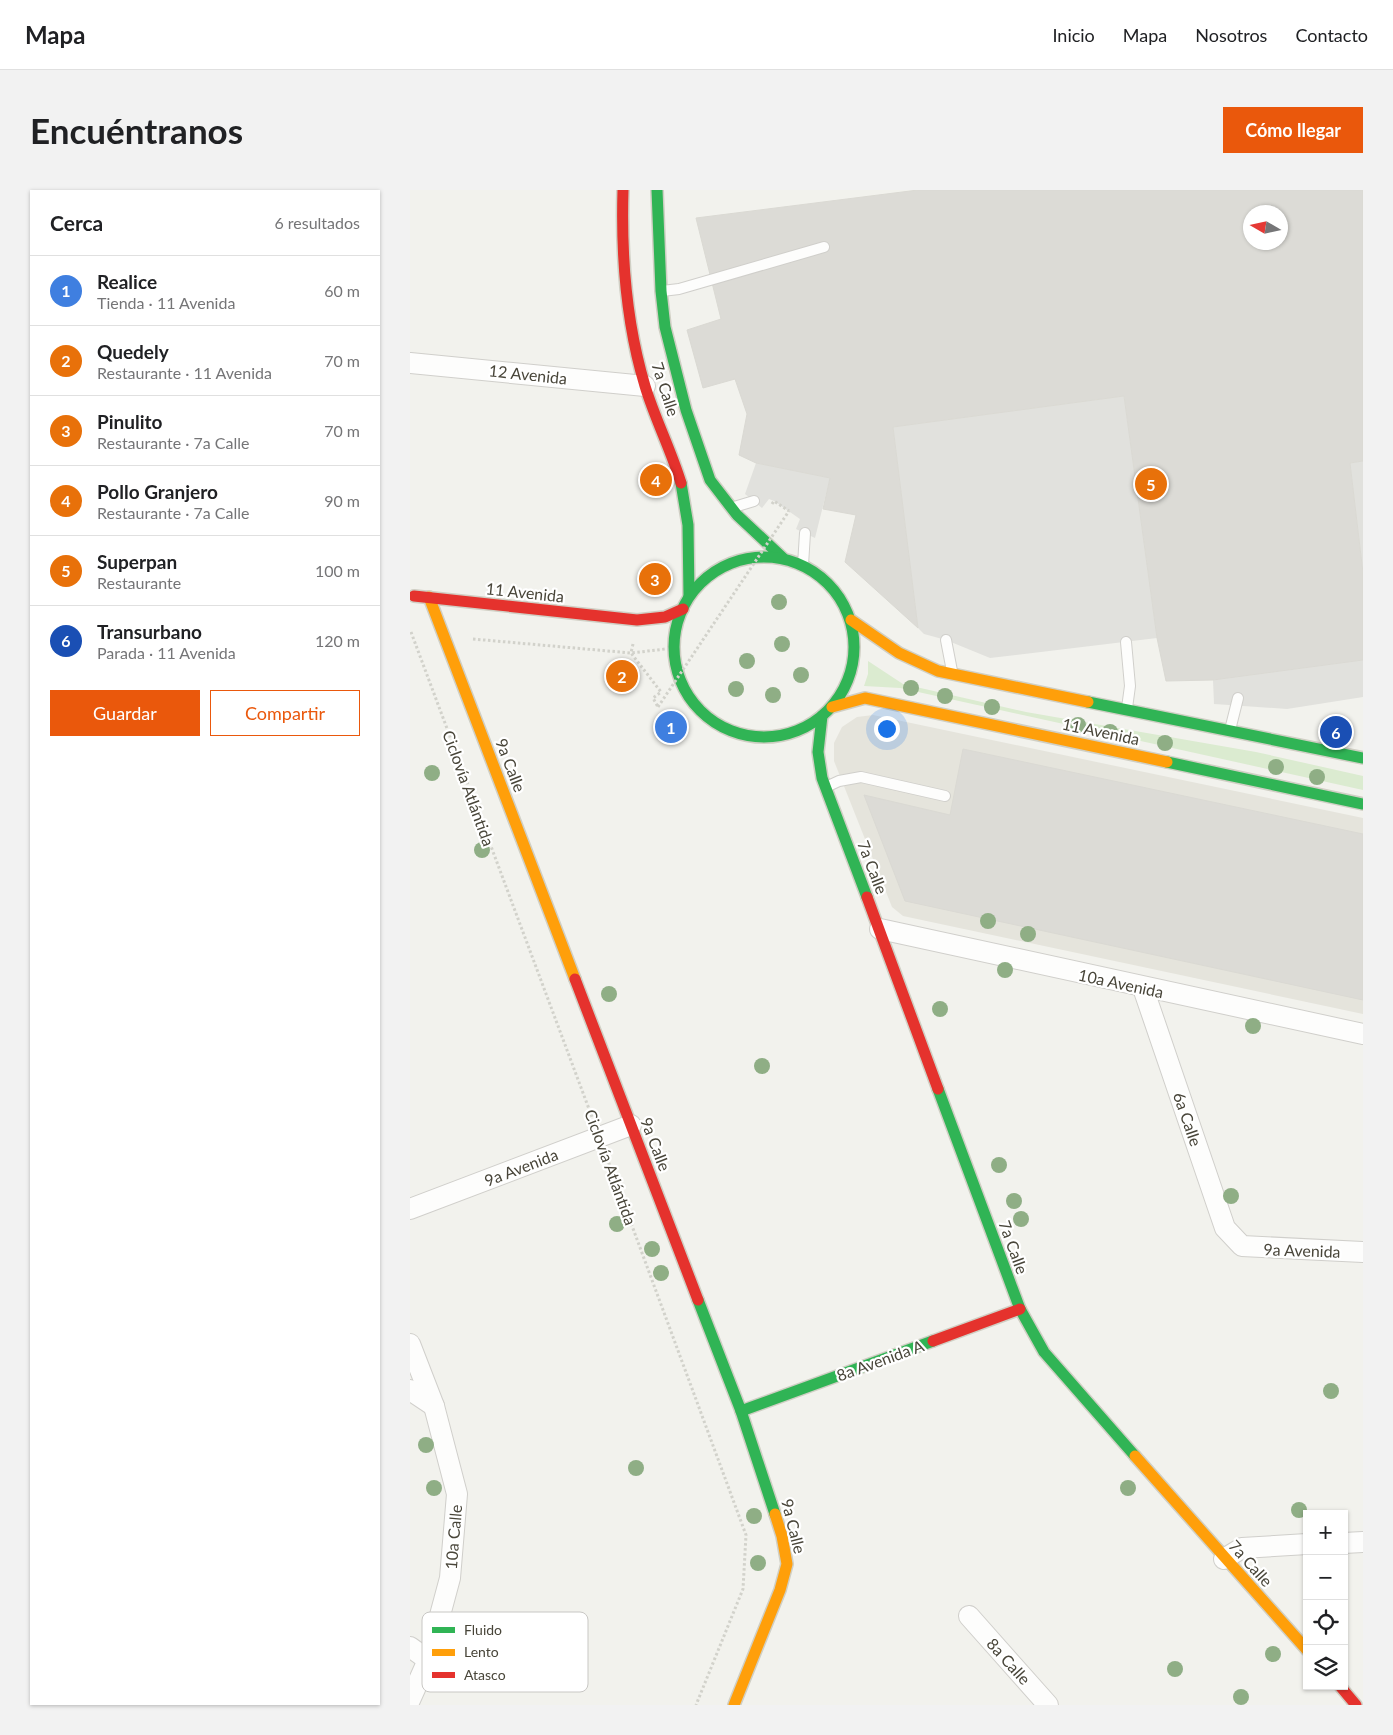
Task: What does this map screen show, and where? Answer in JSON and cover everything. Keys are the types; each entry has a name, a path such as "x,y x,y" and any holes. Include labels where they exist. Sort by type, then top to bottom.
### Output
{"main road":[{"name":"7a Calle","path":"623,190 624,280 629,313 645,386 675,467 685,501 689,541 689,596"},
{"name":"7a Calle","path":"657,190 661,291 666,327 686,410 710,480 730,508 784,558"},
{"path":"757,556 784,558 803,564 820,576 839,595 851,620 854,651 848,681 832,707 802,729 780,736 757,737 735,733 715,723 698,709 685,691 676,670 674,645 676,626 689,596 707,576 730,562 757,556"},
{"name":"11 Avenida","path":"410,595 637,620 665,617 683,608"},
{"name":"9a Calle","path":"429,597 741,1411 782,1536 787,1564 780,1590 734,1705"},
{"name":"11 Avenida","path":"637,620 660,632 674,645"},
{"name":"11 Avenida","path":"851,620 902,656 925,667 1363,758"},
{"name":"11 Avenida","path":"832,707 865,698 880,700 1363,804"},
{"name":"7a Calle","path":"822,716 818,752 823,783 880,929 1020,1309 1044,1352 1060,1372 1224,1559 1303,1646"},
{"path":"780,736 794,745"},
{"name":"7a Calle","path":"804,756 823,783"},
{"name":"8a Avenida A","path":"741,1411 1020,1309"},
{"path":"1343,1690 1356,1705"}],"street":[{"name":"12 Avenida","path":"410,363 645,386"},
{"name":"10a Avenida","path":"880,929 1143,988 1363,1034"},
{"name":"6a Calle","path":"1143,988 1225,1228 1242,1246"},
{"name":"9a Avenida","path":"410,1208 631,1125"},
{"name":"9a Avenida","path":"1242,1246 1363,1252"},
{"name":"10a Calle","path":"410,1344 434,1406 457,1494 450,1578 441,1612"},
{"path":"410,1390 434,1406"},
{"path":"1348,1542 1363,1542"},
{"path":"1224,1559 1242,1548 1303,1544"},
{"name":"8a Calle","path":"969,1616 1048,1705"},
{"path":"410,1647 422,1656"},
{"name":"10a Calle","path":"410,1700 422,1673"}],"lane":[{"path":"661,291 679,289 824,247"},
{"path":"730,508 754,501"},
{"path":"803,564 806,533"},
{"path":"946,640 952,674"},
{"path":"1126,642 1130,686 1127,710"},
{"path":"1229,731 1238,698"},
{"path":"823,783 861,777 945,796"}],"path":[{"path":"637,620 632,653 661,692 653,698 658,707 789,511 774,501 769,508"},
{"name":"Ciclovía Atlántida","path":"674,645 632,653 410,632 600,1138 746,1535 743,1590 696,1705"}],"shaded area":[{"path":"1124,396 1157,638 990,658 946,640 924,634 918,628 893,427"},
{"path":"1363,461 1363,573 1350,463"},
{"path":"756,463 830,478 815,538 796,529 800,519 774,501 769,499 762,508 745,494"},
{"path":"1363,660 1363,697 1287,709 1214,704 1213,680"},
{"path":"873,715 1363,818 1363,1014 903,916 892,907 834,761 834,743 842,727 857,717"}],"green space":[{"path":"868,661 903,684 1026,712 1256,752 1363,776 1363,790 900,688 864,686 868,674"}],"building":[{"path":"918,190 1363,190 1363,461 1350,463 1363,573 1363,660 1213,680 1166,681 1157,638 1124,396 893,427 918,628 845,562 856,515 823,509 830,478 756,463 739,455 747,414 735,379 703,388 687,330 721,319 696,218"},
{"path":"963,749 1363,834 1363,1000 905,901 864,795 950,815"}],"traffic: fast":[{"path":"657,190 661,291 665,327 686,410 710,480 737,515 783,558"},
{"path":"681,483 688,525 689,596"},
{"path":"755,557 773,557 807,567 828,583 844,604 852,629 854,647 852,665 844,690 828,711 807,727 799,730 773,737 755,737 721,727 694,704 684,690 678,673 674,656 674,638 684,604 707,577 721,567 738,561 755,557"},
{"path":"1088,702 1363,758"},
{"path":"822,716 818,752 822,778 867,897"},
{"path":"1167,762 1363,804"},
{"path":"938,1089 1020,1309 1044,1352 1135,1456"},
{"path":"698,1300 741,1411 775,1514"},
{"path":"741,1411 933,1341"}],"traffic: slow":[{"path":"429,597 575,979"},
{"path":"851,620 899,653 938,671 1088,702"},
{"path":"832,707 865,698 1167,762"},
{"path":"1135,1456 1303,1645"},
{"path":"734,1705 780,1590 787,1564 782,1536 775,1514"}],"traffic: jam":[{"path":"623,190 624,264 633,338 645,386 681,483"},
{"path":"414,596 637,620 665,617 683,609"},
{"path":"867,897 938,1089"},
{"path":"575,979 698,1300"},
{"path":"933,1341 1020,1309"},
{"path":"1343,1690 1356,1705"}],"place":[{"name":"Pollo Granjero","path":"656,480"},
{"name":"Superpan","path":"1151,484"},
{"name":"Pinulito","path":"655,579"},
{"name":"Quedely","path":"622,676"},
{"name":"Realice","path":"671,727"},
{"name":"Transurbano","path":"1336,732"}]}
